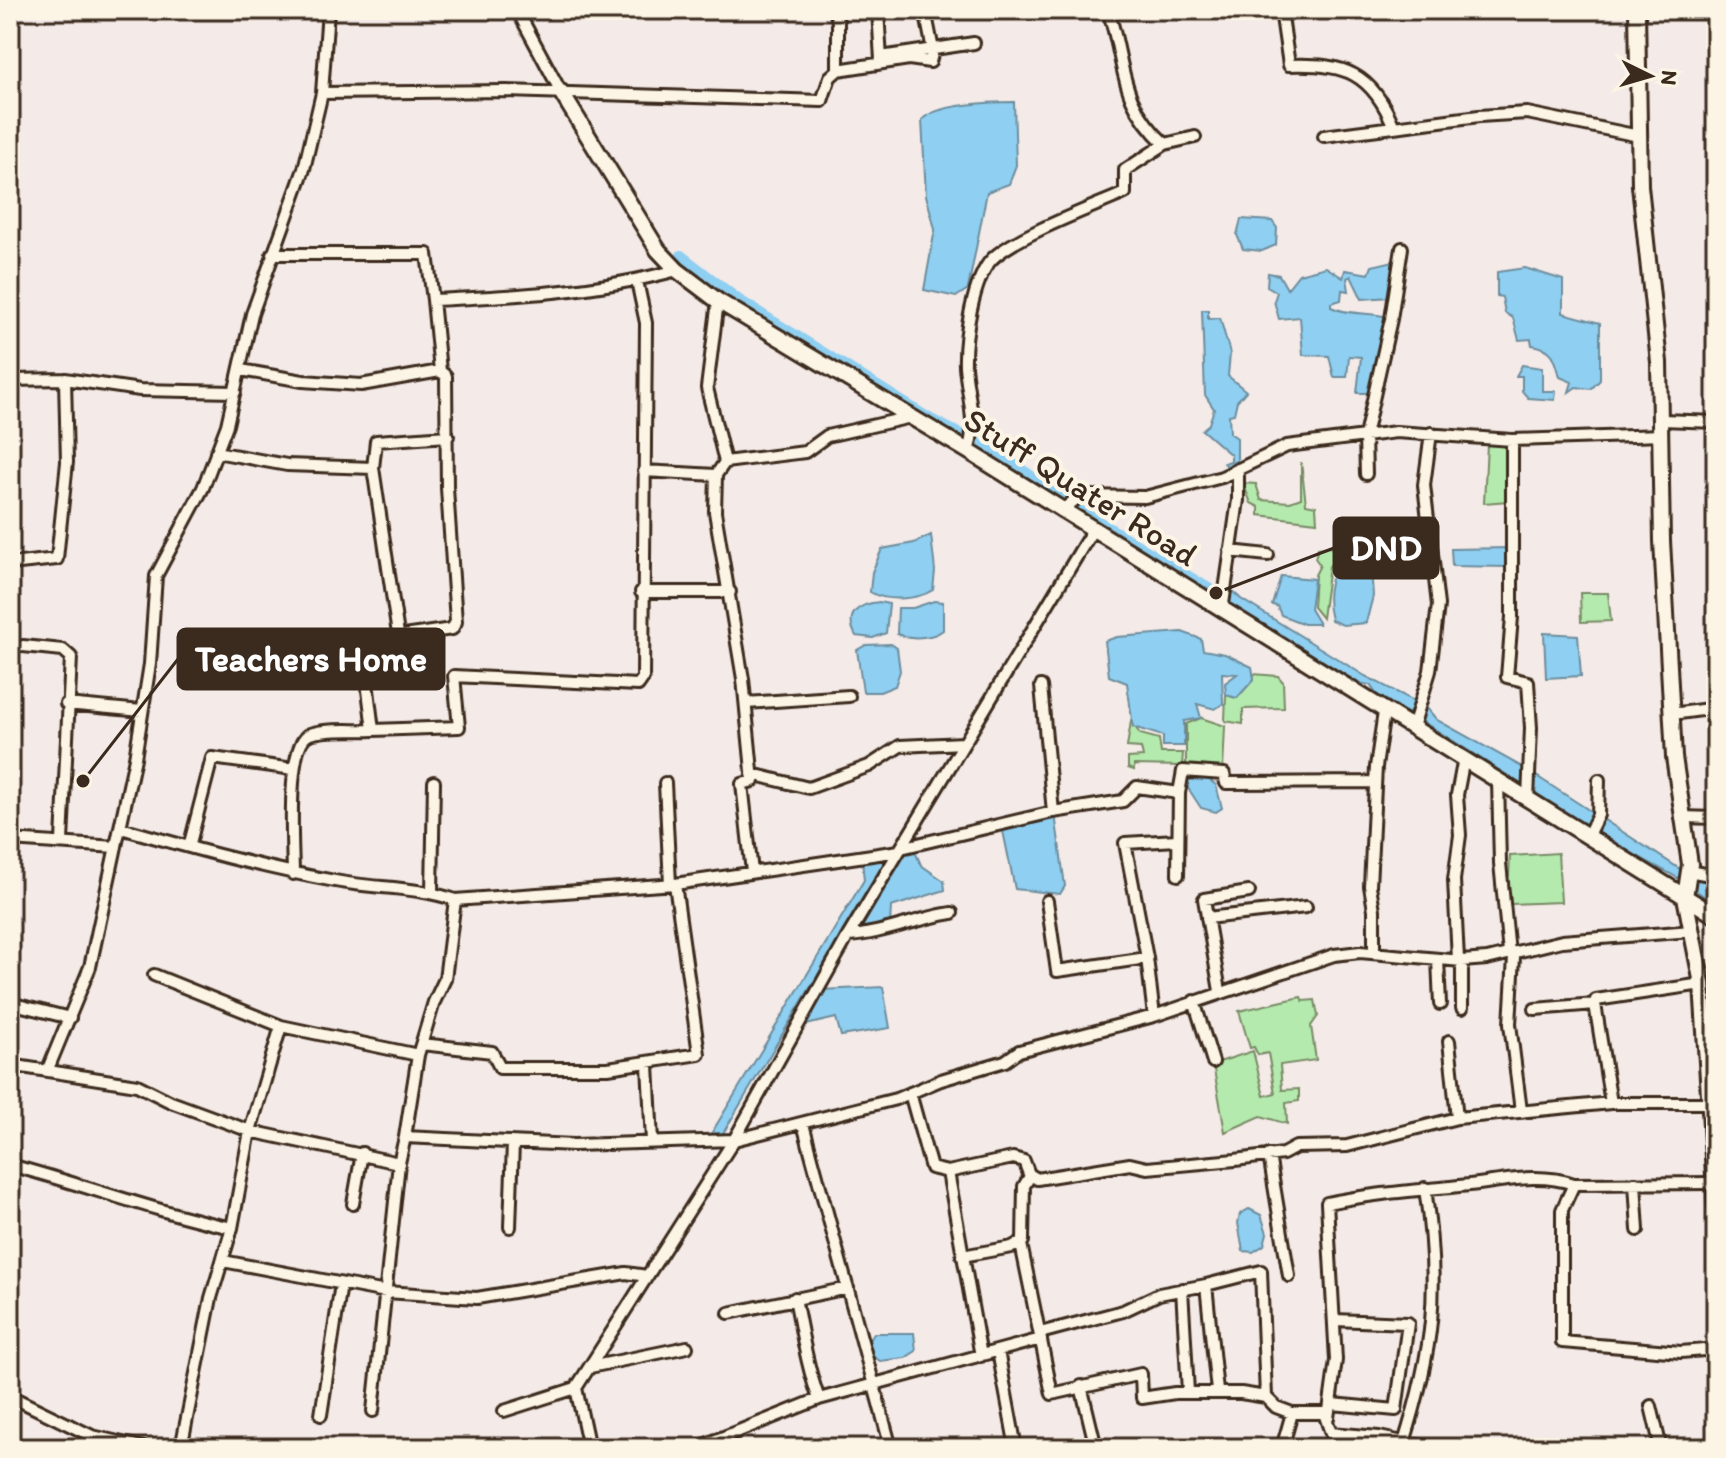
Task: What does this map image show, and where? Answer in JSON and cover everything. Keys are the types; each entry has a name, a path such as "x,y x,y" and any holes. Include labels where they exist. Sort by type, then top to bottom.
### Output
{"street":[{"path":"48,1069 90,967 121,828 150,664 156,576 203,488 235,392 252,314 304,169 322,93 328,10"},
{"path":"517,10 561,92"},
{"path":"835,10 838,70"},
{"path":"878,10 881,61"},
{"path":"322,93 415,89 822,101 830,77 838,70 881,61 909,59 930,62 933,50 925,10"},
{"path":"1108,10 1122,69 1139,118 1165,144"},
{"path":"1281,10 1289,65 1327,64 1345,71 1379,94 1394,127"},
{"path":"1637,10 1640,186 1662,420 1662,541 1672,714 1692,931 1702,984 1716,1205"},
{"path":"933,50 974,43"},
{"name":"Stuff Quater Road","path":"561,92 640,224 677,270 718,301 911,417 970,442 1092,531 1222,606 1384,712 1415,723 1498,780 1529,794 1590,833 1687,879 1716,916"},
{"path":"1324,136 1527,113 1639,136"},
{"path":"970,442 966,344 980,283 989,262 1055,224 1125,193 1125,170 1165,144 1195,137"},
{"path":"1366,474 1365,436 1391,319 1402,248"},
{"path":"272,254 427,254 440,371 446,376 447,488 456,622 452,629 398,634 362,642 373,730"},
{"path":"433,300 540,295 637,281 677,270"},
{"path":"293,874 296,751 309,734 459,727 454,676 638,685 643,678 641,592 646,323 637,281"},
{"path":"718,301 707,388 725,462"},
{"path":"241,370 303,381 361,385 440,371"},
{"path":"10,380 65,379 140,390 235,392"},
{"path":"10,564 57,559 67,462 65,379"},
{"path":"752,872 742,784 753,781 746,703 715,512 716,475 725,462 805,452 827,436 911,417"},
{"path":"1662,420 1716,422"},
{"path":"1064,509 1077,498 1145,497 1222,477 1287,446 1365,436 1431,433 1512,440 1662,435"},
{"path":"1415,723 1422,705 1438,605 1424,485 1431,433"},
{"path":"398,634 373,468 376,441 448,436"},
{"path":"1512,440 1512,617 1507,677 1528,682 1529,794"},
{"path":"216,452 287,465 373,468"},
{"path":"1222,606 1238,500 1238,469"},
{"path":"644,471 716,475"},
{"path":"504,1411 576,1388 734,1140 848,936 1092,531"},
{"path":"1230,551 1268,555"},
{"path":"641,592 730,592"},
{"path":"23,646 68,652 71,657 66,704 62,841"},
{"path":"1041,686 1053,812"},
{"path":"746,703 849,696"},
{"path":"66,704 142,711"},
{"path":"1672,714 1716,708"},
{"path":"1374,953 1374,910 1370,886 1375,782 1384,712"},
{"path":"752,774 809,788 869,766 900,746 964,743"},
{"path":"189,847 212,758 294,769"},
{"path":"1462,1008 1454,880 1460,835 1457,795 1464,758"},
{"path":"1178,875 1179,793 1183,771 1224,774 1226,783 1375,782"},
{"path":"1498,780 1500,863 1509,953 1514,957 1510,1024 1521,1111"},
{"path":"1590,833 1597,816 1599,780"},
{"path":"432,892 434,782"},
{"path":"154,975 281,1026 420,1050 492,1052 500,1068 648,1065 701,1051 672,884 665,783"},
{"path":"121,828 293,874 359,886 432,892 455,900 672,884 900,849 1053,812 1123,801 1137,787 1179,793"},
{"path":"1681,817 1716,818"},
{"path":"10,840 62,841 116,847"},
{"path":"1154,1016 1147,958 1125,843 1177,840"},
{"path":"1687,879 1716,876"},
{"path":"1220,991 1205,897 1249,892"},
{"path":"373,1411 399,1163 420,1050 434,1002 445,979 455,900"},
{"path":"1047,901 1057,971 1147,958"},
{"path":"1207,918 1306,907"},
{"path":"848,936 884,931 926,917 952,913"},
{"path":"405,1137 574,1145 734,1140 910,1093 1005,1061 1019,1051 1154,1016 1220,991 1334,955 1374,953 1460,961 1562,941 1692,931"},
{"path":"1438,959 1440,1004"},
{"path":"1611,1103 1596,1000 1702,984"},
{"path":"1194,1001 1213,1062"},
{"path":"10,1003 70,1018"},
{"path":"1535,1009 1595,1004"},
{"path":"181,1448 211,1298 232,1228 250,1131 281,1026"},
{"path":"1449,1041 1457,1118"},
{"path":"10,1065 137,1085 171,1102 250,1131 399,1163"},
{"path":"648,1065 652,1141"},
{"path":"910,1093 931,1168 948,1172 1013,1158 1024,1161 1030,1176 1037,1179 1130,1164 1147,1168 1269,1155 1296,1147 1372,1142 1416,1125 1457,1118 1611,1103 1711,1103"},
{"path":"803,1124 891,1448"},
{"path":"510,1227 513,1143"},
{"path":"353,1204 362,1153"},
{"path":"1269,1155 1289,1276"},
{"path":"10,1165 77,1183 161,1213 232,1228"},
{"path":"948,1172 981,1356"},
{"path":"1030,1176 1024,1186 1025,1236 1021,1244 1052,1394 1141,1374 1142,1398 1217,1391 1266,1397 1276,1407 1292,1413 1324,1413 1328,1418"},
{"path":"1431,1448 1331,1433 1328,1418 1332,1404 1335,1320 1327,1203 1425,1188 1553,1177 1574,1184 1714,1183"},
{"path":"1635,1183 1638,1230"},
{"path":"1574,1184 1562,1210 1562,1342 1681,1352 1716,1349"},
{"path":"1404,1445 1425,1371 1435,1294 1434,1242 1425,1188"},
{"path":"962,1256 1021,1244"},
{"path":"223,1261 386,1292 477,1298 626,1273 647,1276"},
{"path":"696,1448 819,1399 998,1351 1123,1311 1159,1294 1261,1271 1266,1397"},
{"path":"321,1415 341,1284"},
{"path":"1206,1285 1217,1391"},
{"path":"729,1313 848,1288"},
{"path":"1182,1289 1188,1345 1188,1392"},
{"path":"795,1298 809,1352 807,1364 819,1399"},
{"path":"1335,1320 1408,1323 1396,1410"},
{"path":"590,1367 687,1347"},
{"path":"998,1351 1016,1448"},
{"path":"1081,1386 1096,1448"},
{"path":"576,1388 589,1448"},
{"path":"10,1396 92,1436 145,1448"},
{"path":"1332,1404 1414,1411"},
{"path":"1651,1406 1661,1448"},
{"path":"1282,1448 1292,1413"}],"green space":[{"path":"1487,444 1509,444 1508,501 1484,503"},
{"path":"1301,462 1306,504 1316,506 1317,522 1259,515 1259,507 1251,503 1243,483 1256,484 1261,500 1290,502 1301,498"},
{"path":"1318,548 1349,551 1354,564 1336,560 1329,566 1322,618 1313,607 1315,575 1320,565 1315,558"},
{"path":"1580,593 1608,593 1611,621 1581,622"},
{"path":"1253,674 1278,676 1283,682 1284,708 1243,709 1243,724 1225,721 1226,695 1237,698 1254,679"},
{"path":"1201,718 1225,726 1223,771 1186,768 1186,724"},
{"path":"1131,721 1140,734 1159,739 1161,753 1183,753 1182,766 1134,765 1134,770 1128,768 1128,758 1143,757 1141,748 1127,747"},
{"path":"1558,853 1561,902 1511,904 1502,878 1509,876 1510,856"},
{"path":"1301,997 1303,1001 1315,1000 1318,1016 1311,1026 1316,1060 1280,1065 1282,1090 1299,1089 1299,1101 1286,1103 1287,1124 1261,1116 1225,1132 1213,1064 1253,1051 1264,1096 1275,1093 1268,1053 1258,1055 1254,1047 1250,1048 1239,1011"}],"water":[{"path":"1014,102 1016,165 1009,184 987,192 968,289 956,297 924,290 935,229 926,195 922,120 951,107"},
{"path":"1241,219 1272,221 1277,228 1276,245 1262,251 1243,249 1237,235"},
{"path":"1398,260 1391,297 1362,299 1351,276 1347,278 1349,291 1342,290 1341,300 1331,303 1331,307 1344,311 1388,317 1371,393 1357,393 1361,357 1349,356 1347,377 1334,377 1329,356 1303,355 1300,317 1279,319 1274,301 1277,292 1267,286 1268,273 1279,275 1287,289 1299,274 1326,267 1343,278 1345,270 1369,274 1372,266"},
{"path":"1525,268 1563,280 1563,313 1600,323 1600,380 1591,389 1576,387 1569,392 1572,382 1560,377 1549,351 1532,345 1531,339 1519,340 1513,318 1505,313 1502,297 1497,296 1497,272"},
{"path":"1202,310 1208,310 1208,319 1220,318 1230,353 1228,376 1246,391 1237,401 1234,414 1229,415 1230,433 1237,438 1237,460 1227,466 1224,463 1231,461 1231,455 1202,430 1209,424 1214,409 1205,395"},
{"path":"1522,365 1542,368 1542,391 1556,391 1555,400 1528,398 1522,391 1522,376 1516,376"},
{"path":"931,535 935,571 933,590 902,598 870,592 872,572 882,549 914,543"},
{"path":"1508,548 1508,567 1452,566 1451,549"},
{"path":"1354,562 1371,568 1373,596 1366,623 1343,625 1331,620 1329,590 1339,564"},
{"path":"1281,576 1314,579 1310,609 1319,624 1304,624 1281,615 1277,606 1272,605"},
{"path":"1229,588 1241,599 1365,676 1426,707 1437,720 1524,768 1694,878 1714,884 1716,905 1680,879 1622,848 1412,715 1382,702 1370,685 1350,682 1226,603"},
{"path":"934,601 943,602 943,630 921,637 897,634 898,608 913,608"},
{"path":"879,602 889,604 886,633 873,638 856,636 852,616 859,608"},
{"path":"1182,632 1201,639 1203,650 1225,654 1252,667 1254,679 1237,698 1226,695 1225,683 1237,674 1222,673 1223,704 1215,709 1197,704 1201,718 1184,721 1184,746 1163,746 1163,736 1133,727 1127,683 1109,676 1105,641 1117,637"},
{"path":"1544,633 1578,635 1581,676 1546,678"},
{"path":"891,644 897,648 900,671 895,686 880,692 863,692 857,650 866,645"},
{"path":"1208,779 1216,785 1222,808 1216,812 1201,808 1186,785 1189,780"},
{"path":"1055,814 1065,886 1060,894 1015,889 1002,826"},
{"path":"914,849 921,865 944,881 945,890 891,907 890,924 860,931 907,850"},
{"path":"889,856 722,1135 711,1134 864,880 862,860"},
{"path":"883,987 890,1028 841,1036 836,1018 802,1026 821,990"},
{"path":"1249,1209 1261,1215 1267,1233 1264,1245 1253,1252 1243,1251 1238,1223 1240,1214"},
{"path":"874,1333 914,1333 916,1351 905,1358 880,1361 873,1356 869,1340"}],"waterway":[{"path":"681,255 738,299 931,419 1000,454 1084,512 1230,601"}],"place":[{"name":"DND","path":"1216,593"},
{"name":"Teachers Home","path":"83,781"}]}
